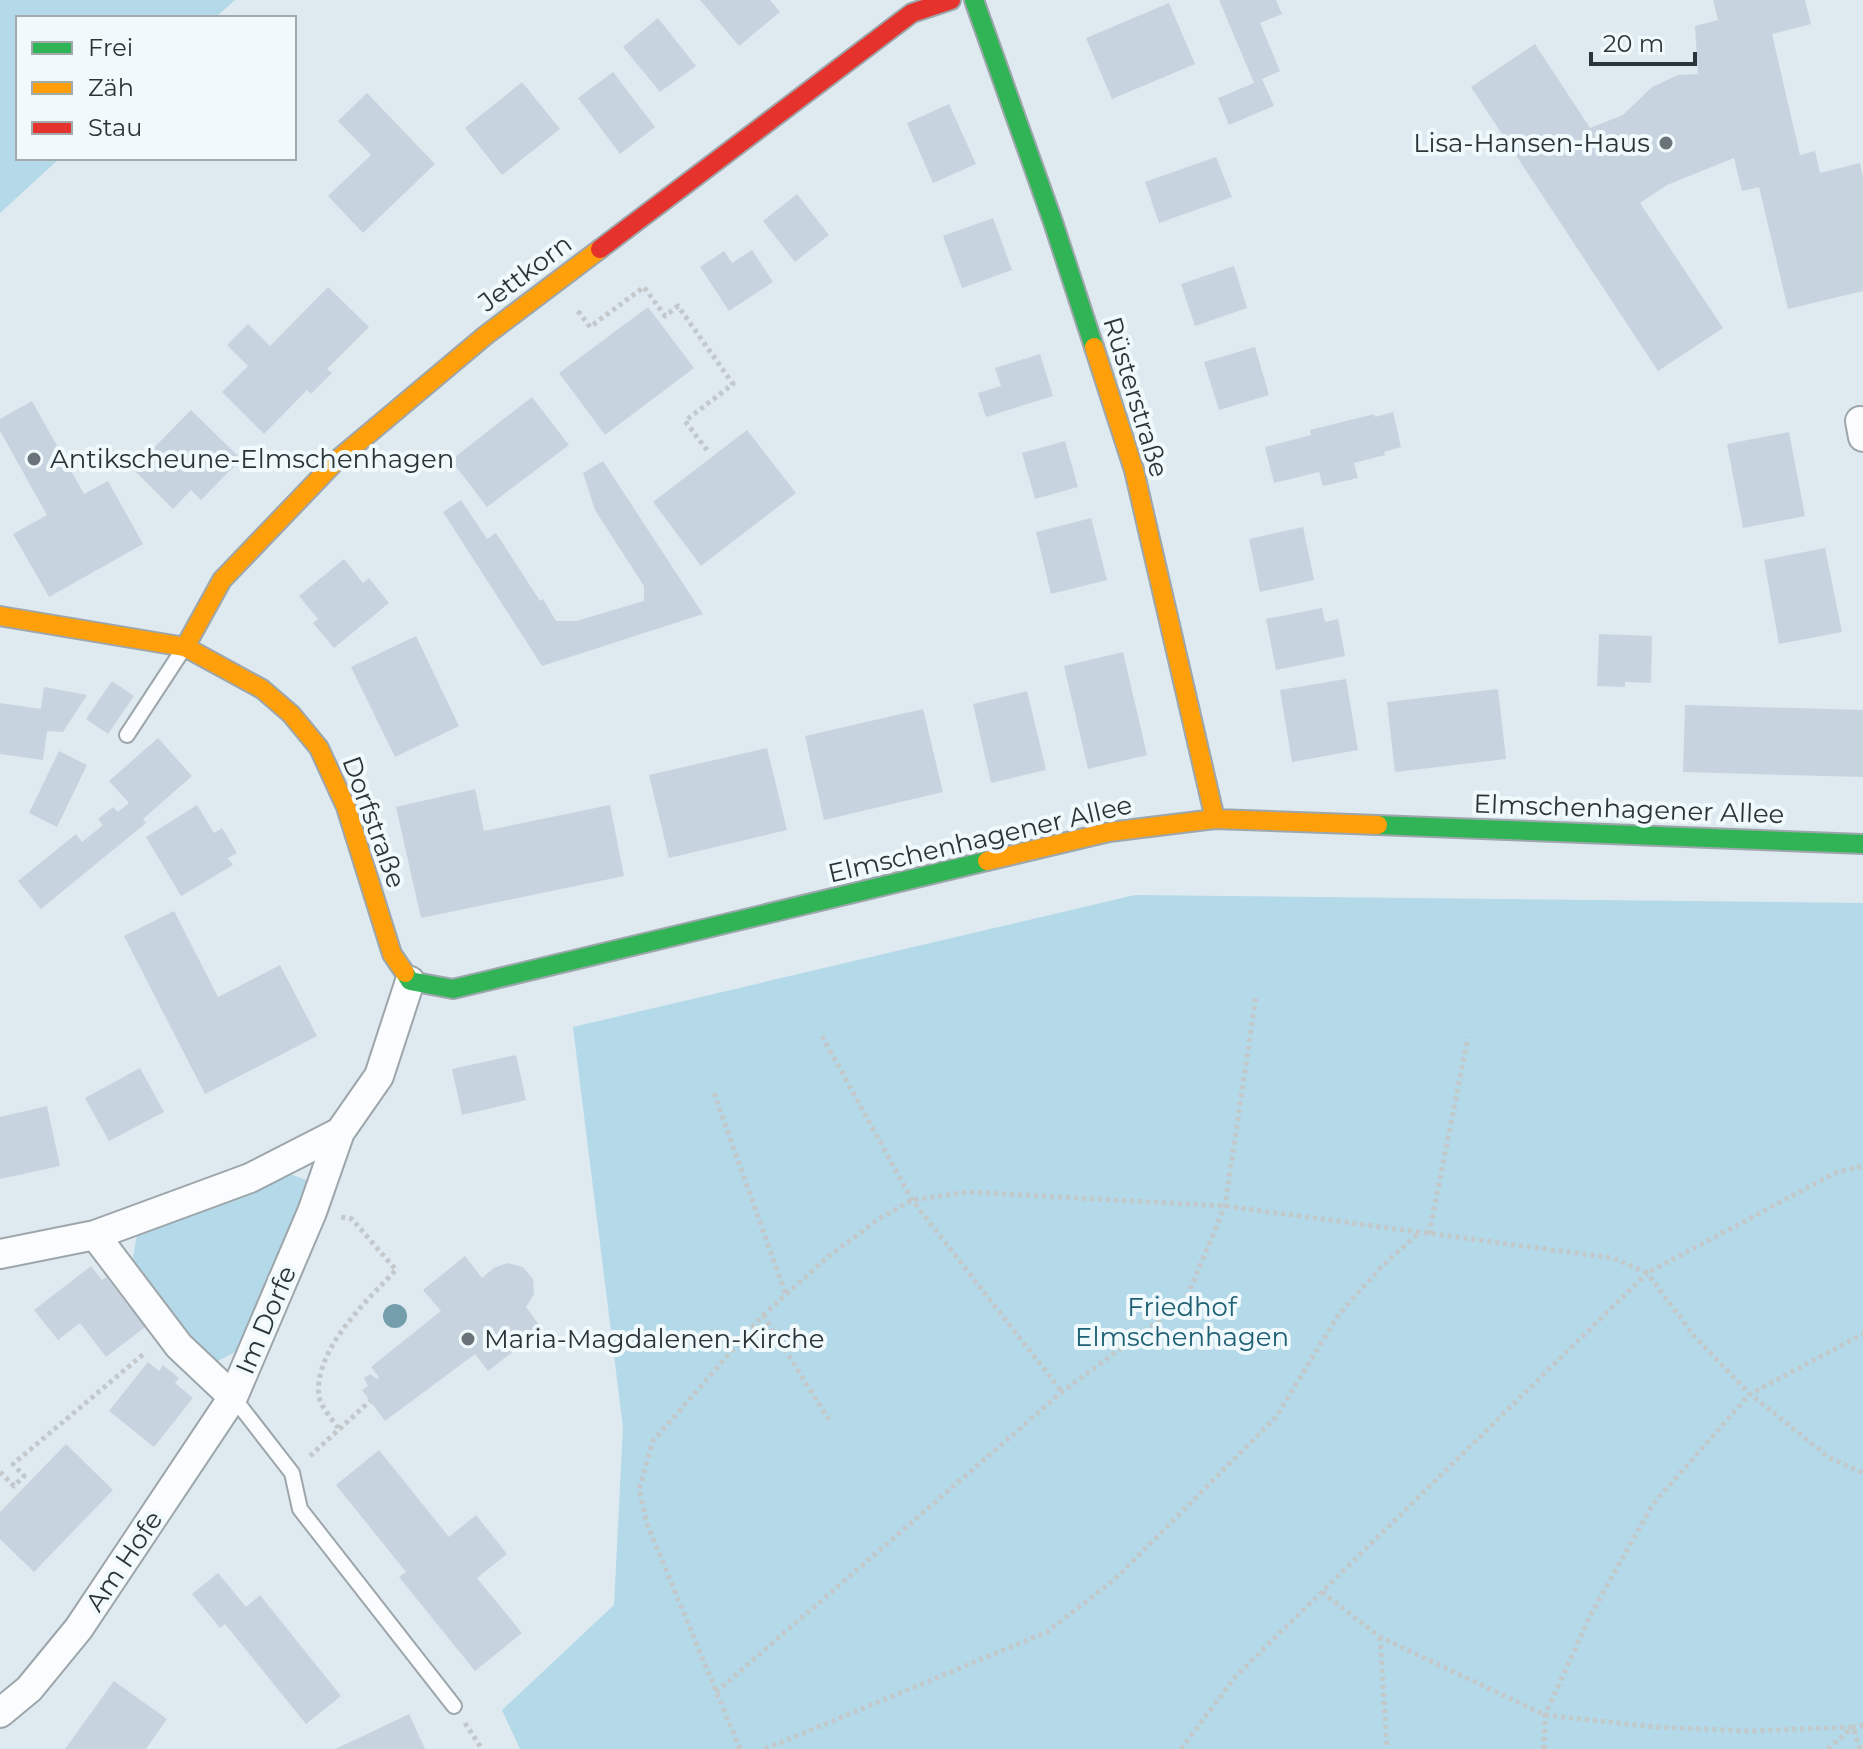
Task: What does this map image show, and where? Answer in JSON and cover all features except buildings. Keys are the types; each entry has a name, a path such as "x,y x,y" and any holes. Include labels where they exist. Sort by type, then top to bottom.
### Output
{"street":[{"name":"Jettkorn","path":"185,647 222,580 336,461 486,335 912,13 951,0"},
{"name":"Rüsterstraße","path":"974,0 1053,222 1134,470 1215,819"},
{"name":"Dorfstraße","path":"0,616 185,647 262,689 291,714 319,748 346,807 392,954 410,981"},
{"name":"Elmschenhagener Allee","path":"410,981 453,989 1109,832 1215,819 1863,844"},
{"name":"Im Dorfe","path":"95,1235 179,1346 233,1397 312,1212 340,1132 379,1076 410,981"},
{"name":"Im Dorfe","path":"0,1254 95,1235 250,1178 340,1132"},
{"name":"Am Hofe","path":"0,1713 29,1689 79,1628 233,1397"}],"lane":[{"path":"127,735 185,647"},
{"path":"233,1397 292,1473 300,1509 454,1706"}],"path":[{"path":"556,282 590,327 644,287 665,316 678,306 733,384 685,421 707,450"},
{"path":"716,1692 1062,1392 1185,1301 1225,1206 1256,996"},
{"path":"822,1036 912,1200 1062,1392"},
{"path":"1429,1234 1468,1037"},
{"path":"714,1093 786,1295"},
{"path":"1181,1749 1236,1676 1647,1273 1837,1172 1863,1166"},
{"path":"740,1749 647,1524 639,1489 653,1441 763,1315 829,1256 879,1219 912,1200 968,1192 1225,1206 1613,1258 1647,1273 1695,1337 1750,1394 1830,1458 1863,1473"},
{"path":"312,1212 352,1219 396,1270 352,1315 321,1367 319,1398 338,1428"},
{"path":"765,1749 1047,1632 1115,1579 1276,1417 1339,1314 1383,1265 1420,1232"},
{"path":"763,1315 831,1423"},
{"path":"1544,1749 1545,1715 1591,1614 1653,1504 1750,1394 1863,1334"},
{"path":"0,1472 14,1486 24,1476 13,1464 150,1349 171,1357 179,1346"},
{"path":"292,1473 370,1401"},
{"path":"1322,1592 1380,1637 1545,1715 1655,1727 1749,1731 1863,1725"},
{"path":"1380,1637 1387,1749"},
{"path":"1828,1749 1853,1727"},
{"path":"1853,1727 1860,1749"}],"green space":[{"path":"0,0 235,0 217,16 16,16 16,160 58,160 0,213"},
{"name":"Friedhof Elmschenhagen","path":"1135,895 1863,903 1863,1749 520,1749 502,1710 614,1605 623,1427 573,1027"},
{"path":"287,1173 309,1181 239,1350 212,1364 132,1263 138,1229"}],"traffic: fast":[{"path":"974,0 1094,347"},
{"path":"1378,825 1863,844"},
{"path":"405,973 410,981 453,989 987,861"}],"traffic: slow":[{"path":"185,647 222,580 336,461 486,335 600,249"},
{"path":"1094,347 1134,470 1215,819"},
{"path":"0,616 185,647 262,689 291,714 319,748 346,807 392,954 405,973"},
{"path":"987,861 1109,832 1215,819 1378,825"}],"traffic: jam":[{"path":"600,249 912,13 951,0"}],"place":[{"name":"Lisa-Hansen-Haus","path":"1666,143"},
{"name":"Antikscheune-Elmschenhagen","path":"34,459"},
{"name":"Maria-Magdalenen-Kirche","path":"468,1339"}]}
